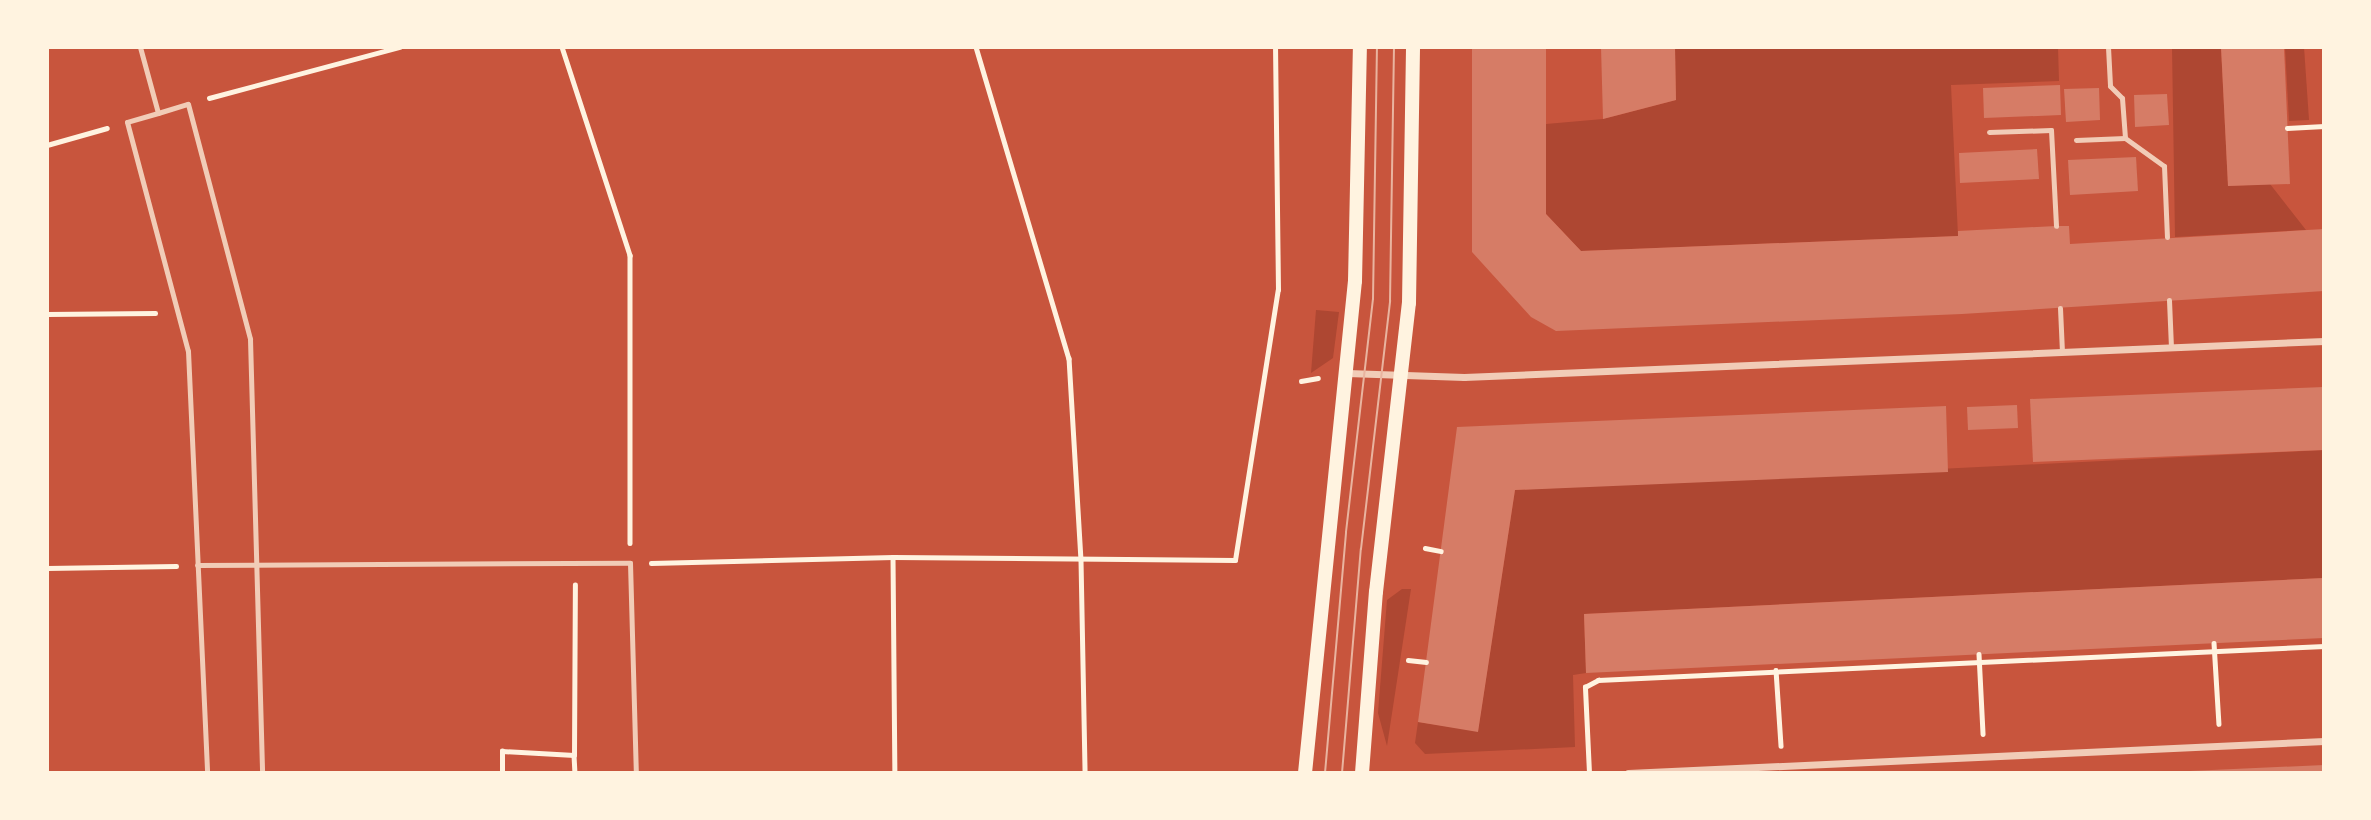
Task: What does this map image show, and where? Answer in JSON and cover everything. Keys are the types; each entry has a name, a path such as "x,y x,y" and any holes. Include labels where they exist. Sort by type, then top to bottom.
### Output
{"main road":[{"path":"1305,773 1347,373 1359,178 1360,47"},
{"path":"1362,773 1376,592 1403,375 1413,197 1413,47"}],"street":[{"path":"1347,373 1464,377 2324,341"},
{"path":"1628,773 2324,741"}],"lane":[{"path":"140,47 158,113"},
{"path":"2108,47 2110,86 2122,98 2125,138"},
{"path":"207,773 188,351 127,122 188,104 250,339 262,773"},
{"path":"1989,132 2051,130 2056,226"},
{"path":"2076,140 2125,138 2164,166 2167,237"},
{"path":"2169,300 2171,347"},
{"path":"2060,308 2062,352"},
{"path":"197,565 575,561 631,563 636,773"}],"path":[{"path":"188,104 399,47"},
{"path":"562,47 630,255 631,563 893,557 1081,561 1235,560 1278,290 1275,47"},
{"path":"976,47 1069,358 1081,561 1085,773"},
{"path":"47,145 127,122"},
{"path":"2287,128 2324,125"},
{"path":"47,314 177,313"},
{"path":"1425,548 1441,551"},
{"path":"893,557 895,773"},
{"path":"575,561 575,773"},
{"path":"47,568 197,565"},
{"path":"2295,639 2296,647"},
{"path":"2214,643 2221,746"},
{"path":"1589,773 1585,687 1598,680 1731,669 1776,670 1822,665 2060,659 2324,646"},
{"path":"2136,647 2137,654"},
{"path":"2060,650 2060,659"},
{"path":"1979,654 1984,756"},
{"path":"1904,658 1904,665"},
{"path":"1408,660 1426,662"},
{"path":"1776,670 1783,765"},
{"path":"1635,671 1636,678"},
{"path":"502,773 502,751 574,755"}],"shaded area":[{"path":"1675,47 2058,47 2059,81 1951,85 1958,236 1581,251 1546,214 1546,124 1603,119 1676,100"},
{"path":"2172,47 2221,47 2228,186 2270,184 2306,230 2175,237"},
{"path":"2285,47 2304,47 2309,120 2289,121"},
{"path":"1316,310 1339,312 1333,358 1311,373"},
{"path":"2324,450 2324,578 1584,614 1586,673 1573,675 1575,747 1425,754 1415,743 1418,722 1478,731 1515,490"},
{"path":"1402,589 1411,589 1387,746 1378,713 1387,600"}],"building":[{"path":"1472,47 1546,47 1546,214 1581,251 1958,236 1958,231 2056,226 2069,226 2070,244 2324,229 2324,291 1962,314 1556,331 1531,317 1472,252"},
{"path":"1601,47 1675,47 1676,100 1603,119"},
{"path":"2221,47 2284,47 2290,184 2228,186"},
{"path":"2060,85 2061,115 1984,118 1983,88"},
{"path":"2099,88 2100,120 2066,122 2064,89"},
{"path":"2167,94 2169,125 2135,127 2134,95"},
{"path":"2037,149 2039,179 1960,183 1959,153"},
{"path":"2136,157 2138,191 2070,195 2068,160"},
{"path":"2324,387 2324,450 2033,462 2030,399"},
{"path":"2017,405 2018,428 1968,430 1967,407"},
{"path":"1946,406 1948,472 1515,490 1478,732 1418,722 1457,427"},
{"path":"2324,578 2324,638 1586,673 1584,614"},
{"path":"2324,765 2324,773 2190,773 2190,771"}],"tram line":[{"path":"1325,773 1346,532 1373,299 1377,47"},
{"path":"1342,773 1361,549 1390,301 1394,47"}]}
